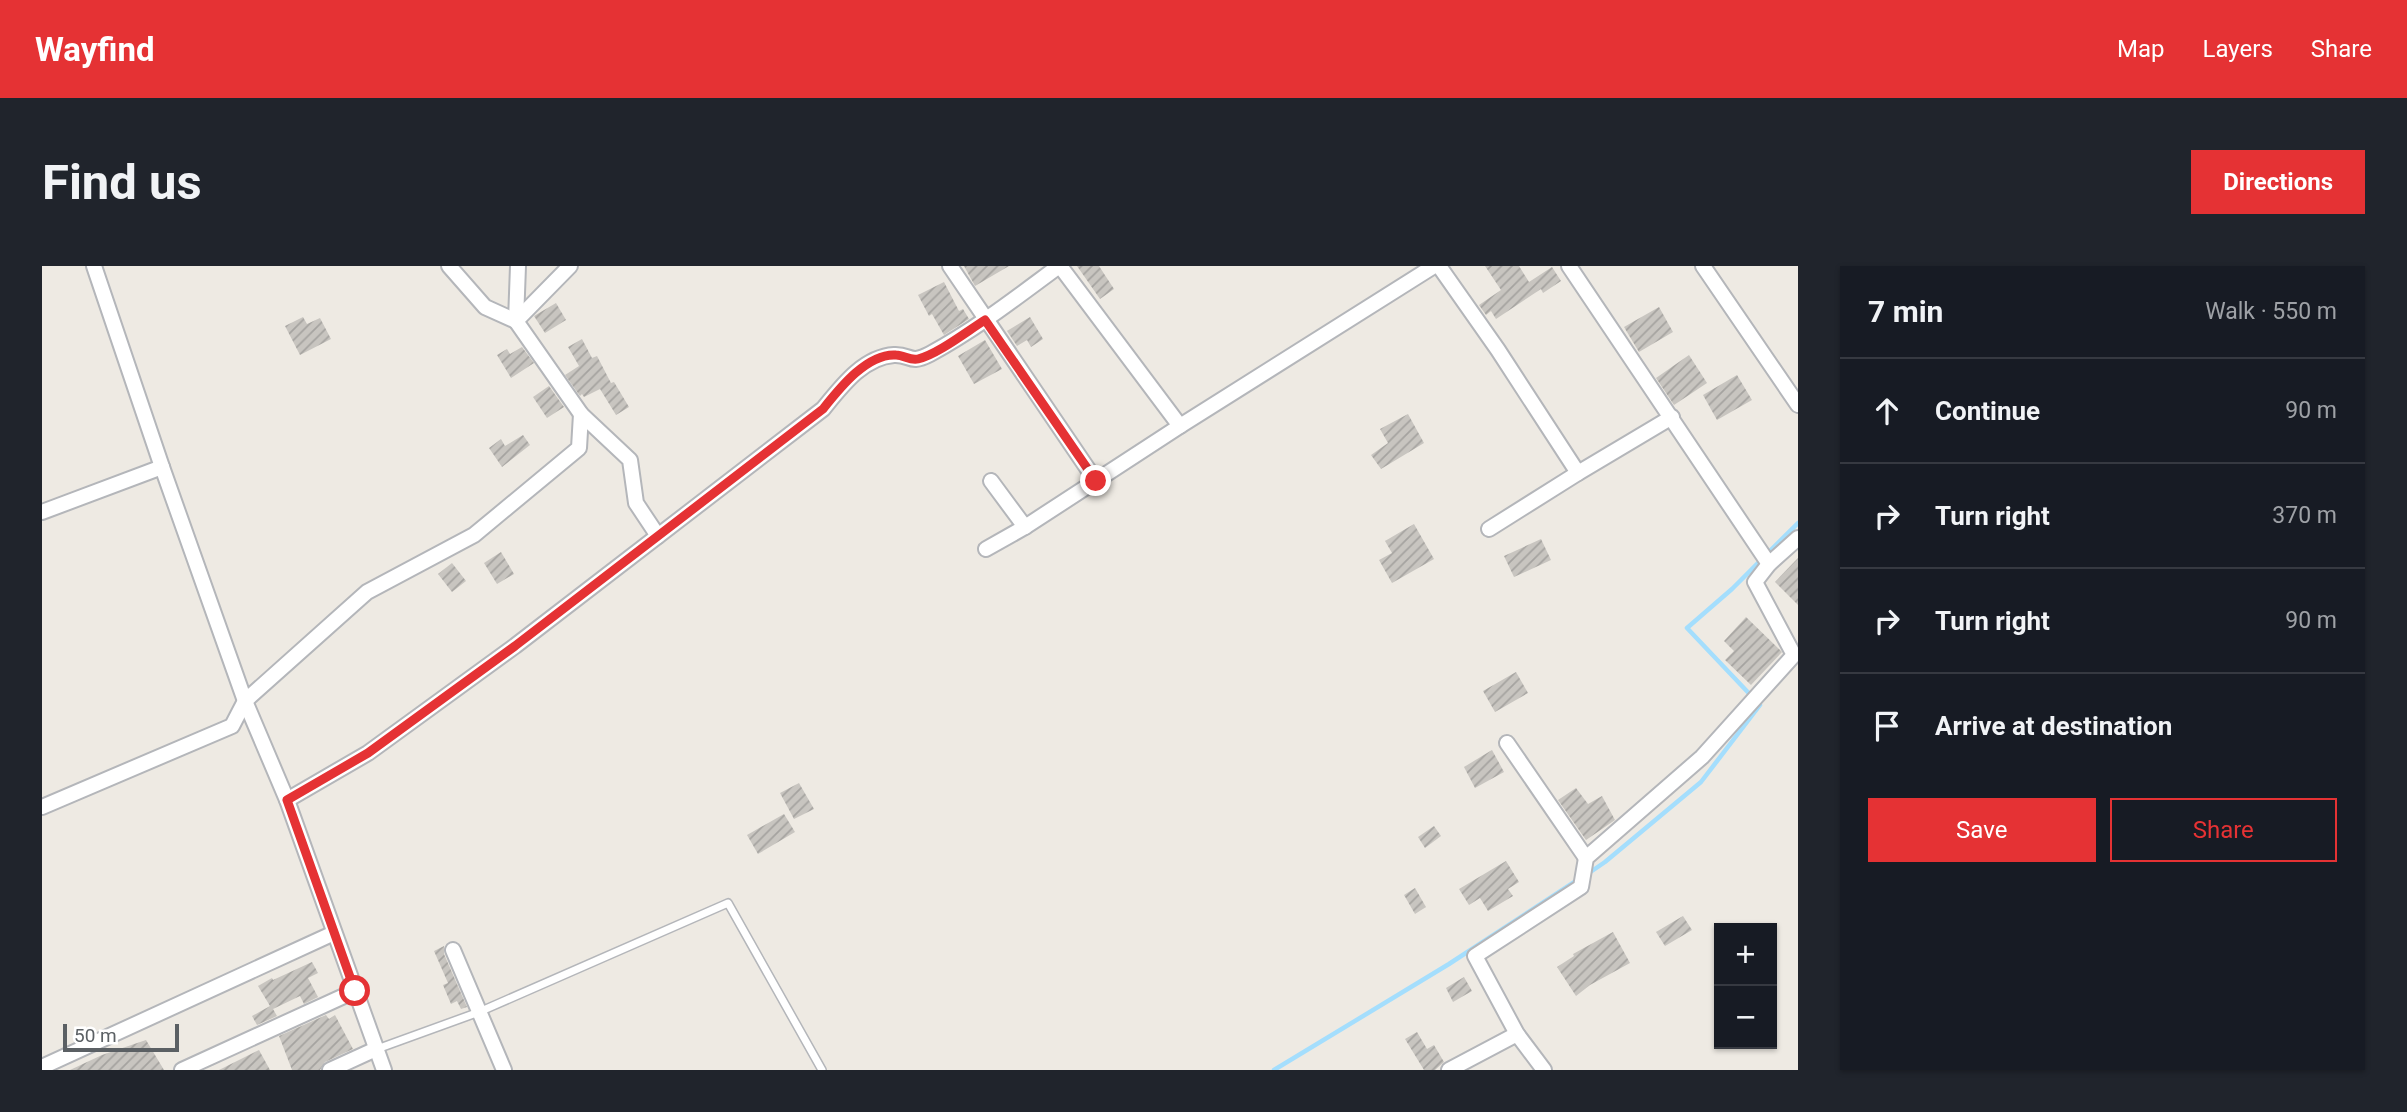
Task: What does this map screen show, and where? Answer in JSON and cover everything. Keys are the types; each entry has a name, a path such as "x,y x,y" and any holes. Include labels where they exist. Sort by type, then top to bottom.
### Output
{"street":[{"path":"94,266 245,701 287,800 384,1070"},
{"path":"449,266 485,307 516,321 581,414 629,460 636,503 659,536"},
{"path":"516,321 518,266"},
{"path":"516,321 570,266"},
{"path":"950,266 1096,481"},
{"path":"287,800 368,753 515,646 823,409 846,380 873,362 895,355 915,360 928,355 985,320 1060,266 1180,426"},
{"path":"986,549 1025,527 1180,426 1436,266 1498,350 1578,473"},
{"path":"1569,266 1766,559"},
{"path":"1703,266 1798,405"},
{"path":"42,807 232,726 245,701 367,593 474,536 579,448 581,414"},
{"path":"1489,529 1672,417"},
{"path":"42,512 162,467"},
{"path":"991,481 1025,527"},
{"path":"1544,1070 1517,1034 1475,956 1581,886 1585,863 1702,757 1794,655 1755,582 1766,559 1798,538"},
{"path":"1507,743 1585,863"},
{"path":"42,1067 334,933"},
{"path":"453,950 504,1070"},
{"path":"182,1070 355,991"},
{"path":"1449,1070 1517,1034"},
{"path":"330,1070 376,1049"}],"lane":[{"path":"376,1049 479,1012 728,903 822,1070"}],"building":[{"path":"964,266 1009,266 975,286"},
{"path":"1077,266 1099,266 1114,289 1100,299"},
{"path":"1485,266 1519,266 1529,282 1552,267 1561,281 1543,293 1541,289 1496,319 1491,311 1486,315 1479,305 1501,290"},
{"path":"944,282 959,311 963,309 969,319 944,335 932,314 929,316 918,295"},
{"path":"556,303 566,320 545,333 534,316"},
{"path":"1659,307 1673,332 1639,352 1624,327"},
{"path":"303,317 307,324 320,318 331,339 300,355 285,326"},
{"path":"1030,317 1043,339 1031,347 1027,340 1017,346 1007,331"},
{"path":"582,339 592,358 597,356 611,383 614,382 629,407 616,415 600,389 584,397 582,394 580,396 565,375 579,366 568,347"},
{"path":"985,340 1002,369 974,384 958,356"},
{"path":"522,347 534,363 511,378 497,355 507,349 510,354"},
{"path":"1689,355 1707,383 1674,405 1656,378"},
{"path":"1737,375 1752,400 1717,420 1703,395"},
{"path":"549,386 564,407 547,418 533,397"},
{"path":"1408,414 1424,443 1381,469 1371,455 1388,443 1380,429"},
{"path":"523,435 530,445 502,467 489,448 501,439 505,446"},
{"path":"1414,524 1434,559 1392,583 1379,560 1392,553 1385,541"},
{"path":"1541,539 1551,560 1514,577 1504,556"},
{"path":"501,552 514,574 497,584 484,563"},
{"path":"1798,558 1798,605 1775,582"},
{"path":"452,563 466,581 452,592 438,574"},
{"path":"1746,617 1782,652 1751,685 1725,660 1734,651 1724,641"},
{"path":"1516,672 1528,693 1495,712 1483,691"},
{"path":"1492,750 1504,772 1475,788 1464,767"},
{"path":"799,783 814,809 794,819 780,793"},
{"path":"1576,788 1588,804 1602,796 1615,820 1586,840 1558,800"},
{"path":"784,814 795,832 758,854 747,835"},
{"path":"1434,826 1441,836 1425,848 1418,837"},
{"path":"1506,861 1519,882 1508,889 1513,896 1488,911 1480,898 1469,905 1459,889"},
{"path":"1415,888 1426,907 1415,914 1404,895"},
{"path":"1683,916 1692,930 1665,946 1656,932"},
{"path":"1613,932 1630,963 1576,996 1557,967 1574,956 1573,954"},
{"path":"444,946 444,954 467,1007 461,1009 457,1001 451,1004 443,985 448,983 434,951"},
{"path":"312,962 318,973 308,978 318,997 304,1004 300,996 273,1009 277,1016 257,1025 252,1016 270,1006 258,986"},
{"path":"1464,977 1472,991 1453,1002 1446,988"},
{"path":"326,1015 329,1019 335,1015 353,1049 325,1062 320,1070 292,1070 279,1036"},
{"path":"1417,1032 1427,1049 1434,1045 1444,1062 1435,1070 1424,1070 1405,1039"},
{"path":"146,1040 164,1070 70,1070 102,1055"},
{"path":"259,1050 270,1070 219,1070"}],"waterway":[{"path":"1586,875 1701,782 1760,705 1687,628 1732,589 1798,523"},
{"path":"1274,1070 1449,964 1579,879"}],"route":[{"path":"355,991 287,800 368,753 515,646 823,409 846,380 873,362 895,355 915,360 928,355 985,320 1096,481"}]}
